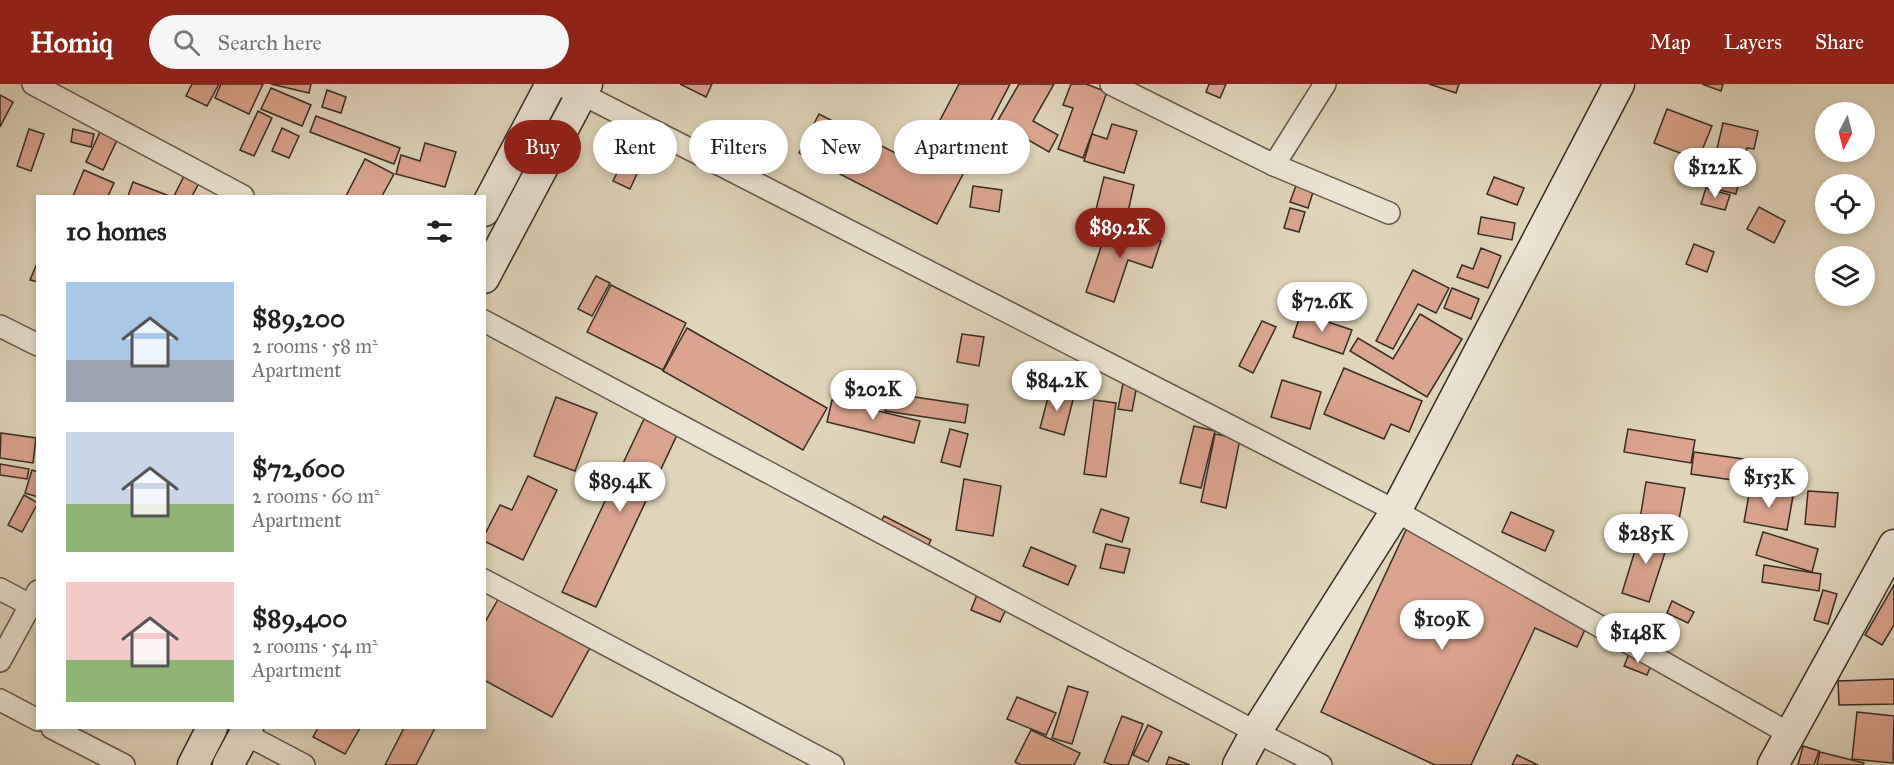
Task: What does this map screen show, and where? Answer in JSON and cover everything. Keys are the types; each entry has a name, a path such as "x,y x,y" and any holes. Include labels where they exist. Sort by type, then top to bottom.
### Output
{"street":[{"path":"33,84 241,195"},
{"path":"486,207 551,84"},
{"path":"1111,84 1274,165 1389,213"},
{"path":"1274,165 1325,84"},
{"path":"1238,765 1256,732 1396,511 1619,84"},
{"path":"486,274 575,87 1396,511 1790,734"},
{"path":"486,322 1321,765"},
{"path":"0,326 36,344"},
{"path":"1773,765 1894,545"},
{"path":"486,581 833,765"},
{"path":"0,589 34,598 0,661"},
{"path":"0,700 36,719"},
{"path":"54,729 124,765"},
{"path":"193,765 211,729"},
{"path":"228,765 246,730 304,765"}],"building":[{"path":"192,84 219,84 207,106 186,96"},
{"path":"221,84 263,84 249,114 215,98"},
{"path":"271,84 311,84 309,93"},
{"path":"680,84 712,84 706,97"},
{"path":"959,84 1010,84 991,120 940,120"},
{"path":"1019,84 1054,84 1033,121 1058,135 1049,152 1030,141 1030,120 998,120"},
{"path":"1071,84 1086,84 1107,92 1083,158 1058,149 1073,108 1063,105"},
{"path":"1209,84 1226,84 1220,98 1206,92"},
{"path":"1429,84 1459,84 1456,93"},
{"path":"1702,84 1723,84 1721,91"},
{"path":"271,88 311,105 302,126 261,109"},
{"path":"327,90 346,97 341,113 322,107"},
{"path":"0,95 13,102 0,127"},
{"path":"1667,109 1712,126 1698,160 1654,143"},
{"path":"258,111 272,118 254,156 240,150"},
{"path":"819,114 831,120 816,120"},
{"path":"316,116 400,148 394,164 310,132"},
{"path":"1723,123 1758,131 1754,149 1747,148 1736,194 1708,187"},
{"path":"1112,124 1137,131 1124,173 1084,161 1092,134 1107,139"},
{"path":"282,128 299,136 289,158 272,151"},
{"path":"29,129 44,134 31,171 17,166"},
{"path":"73,129 94,134 91,147 71,142"},
{"path":"100,132 117,140 103,170 86,162"},
{"path":"425,143 456,152 445,187 396,174 401,155 420,161"},
{"path":"882,146 894,152 894,174 963,174 937,224 840,174 882,174"},
{"path":"365,159 394,174 383,195 347,195"},
{"path":"84,170 114,183 108,195 73,195"},
{"path":"616,174 637,174 630,189 613,181"},
{"path":"184,176 199,183 193,195 174,195"},
{"path":"1104,177 1134,185 1125,225 1094,218"},
{"path":"1494,177 1524,188 1517,205 1487,194"},
{"path":"1298,180 1315,186 1308,208 1290,202"},
{"path":"133,182 167,195 128,195"},
{"path":"973,186 1002,190 999,212 970,207"},
{"path":"1706,188 1730,195 1725,210 1701,204"},
{"path":"1759,207 1785,221 1774,243 1747,229"},
{"path":"1290,208 1305,212 1299,232 1284,228"},
{"path":"1481,217 1515,223 1512,240 1478,234"},
{"path":"1109,223 1161,241 1152,268 1128,260 1114,302 1086,292"},
{"path":"1694,244 1714,252 1707,272 1686,264"},
{"path":"1481,248 1501,256 1488,288 1457,277 1462,265 1473,269"},
{"path":"36,266 36,282 30,280"},
{"path":"1413,270 1449,288 1436,313 1418,304 1393,349 1376,341"},
{"path":"596,276 610,283 592,316 578,309"},
{"path":"611,285 686,323 663,370 587,332"},
{"path":"1452,288 1479,299 1471,319 1444,308"},
{"path":"1301,313 1352,330 1343,354 1293,337"},
{"path":"1420,314 1462,339 1427,397 1350,351 1358,338 1393,359"},
{"path":"1262,321 1276,327 1253,373 1239,366"},
{"path":"687,328 827,408 803,450 663,371"},
{"path":"962,334 984,337 979,366 957,362"},
{"path":"1344,368 1422,401 1409,432 1391,424 1384,439 1324,414"},
{"path":"1282,380 1321,392 1310,429 1271,417"},
{"path":"1123,383 1137,385 1132,411 1118,409"},
{"path":"1050,390 1074,396 1064,435 1040,428"},
{"path":"888,393 968,405 965,423 885,411"},
{"path":"556,397 597,413 575,471 534,456"},
{"path":"832,400 920,421 914,443 827,422"},
{"path":"1094,400 1116,403 1106,477 1084,474"},
{"path":"644,419 677,435 596,607 562,592"},
{"path":"1194,426 1215,431 1201,488 1180,483"},
{"path":"950,429 968,434 960,467 941,462"},
{"path":"1628,429 1695,440 1691,463 1624,452"},
{"path":"1,433 36,438 33,463 0,458"},
{"path":"1215,434 1240,439 1226,508 1201,502"},
{"path":"1694,452 1757,461 1753,483 1691,474"},
{"path":"0,464 29,469 27,479 0,475"},
{"path":"32,470 36,471 36,496 25,493"},
{"path":"528,476 557,490 523,560 486,542 486,532 500,505 512,510"},
{"path":"964,479 1001,486 993,536 956,530"},
{"path":"1646,482 1685,488 1678,525 1640,519"},
{"path":"1750,489 1793,496 1787,530 1744,522"},
{"path":"1808,491 1838,493 1835,527 1805,524"},
{"path":"24,495 36,502 36,507 22,532 8,525"},
{"path":"1101,509 1129,518 1122,542 1093,532"},
{"path":"1511,512 1554,531 1545,551 1502,532"},
{"path":"884,516 931,540 928,546 959,561 951,575 874,535"},
{"path":"1407,528 1592,614 1577,647 1535,628 1471,765 1435,765 1321,712"},
{"path":"1642,528 1670,537 1649,602 1622,593"},
{"path":"1763,532 1818,549 1812,572 1756,555"},
{"path":"1106,544 1130,549 1124,573 1100,568"},
{"path":"1031,547 1076,566 1068,585 1023,566"},
{"path":"1764,565 1821,574 1819,591 1762,582"},
{"path":"1894,585 1894,625 1882,645 1865,635"},
{"path":"979,590 1009,603 1000,622 971,610"},
{"path":"1823,590 1837,594 1828,624 1814,620"},
{"path":"500,596 591,646 552,717 486,681 486,620"},
{"path":"1672,601 1694,612 1688,623 1667,613"},
{"path":"1629,654 1652,663 1647,675 1624,666"},
{"path":"1894,679 1894,704 1839,705 1838,681"},
{"path":"1068,686 1088,692 1072,744 1052,738"},
{"path":"1017,697 1056,713 1046,735 1007,719"},
{"path":"1857,712 1894,716 1893,763 1852,759"},
{"path":"1122,716 1143,724 1128,765 1112,765 1104,762"},
{"path":"1148,725 1162,732 1148,762 1133,755"},
{"path":"317,729 359,729 345,754 313,737"},
{"path":"403,729 434,729 416,765 385,765"},
{"path":"1031,730 1080,753 1074,765 1021,765 1015,762"},
{"path":"1803,746 1819,751 1814,765 1798,765"},
{"path":"1820,752 1864,763 1863,765 1817,765"},
{"path":"1517,755 1538,765 1512,765"},
{"path":"1169,757 1190,765 1166,765"}]}
